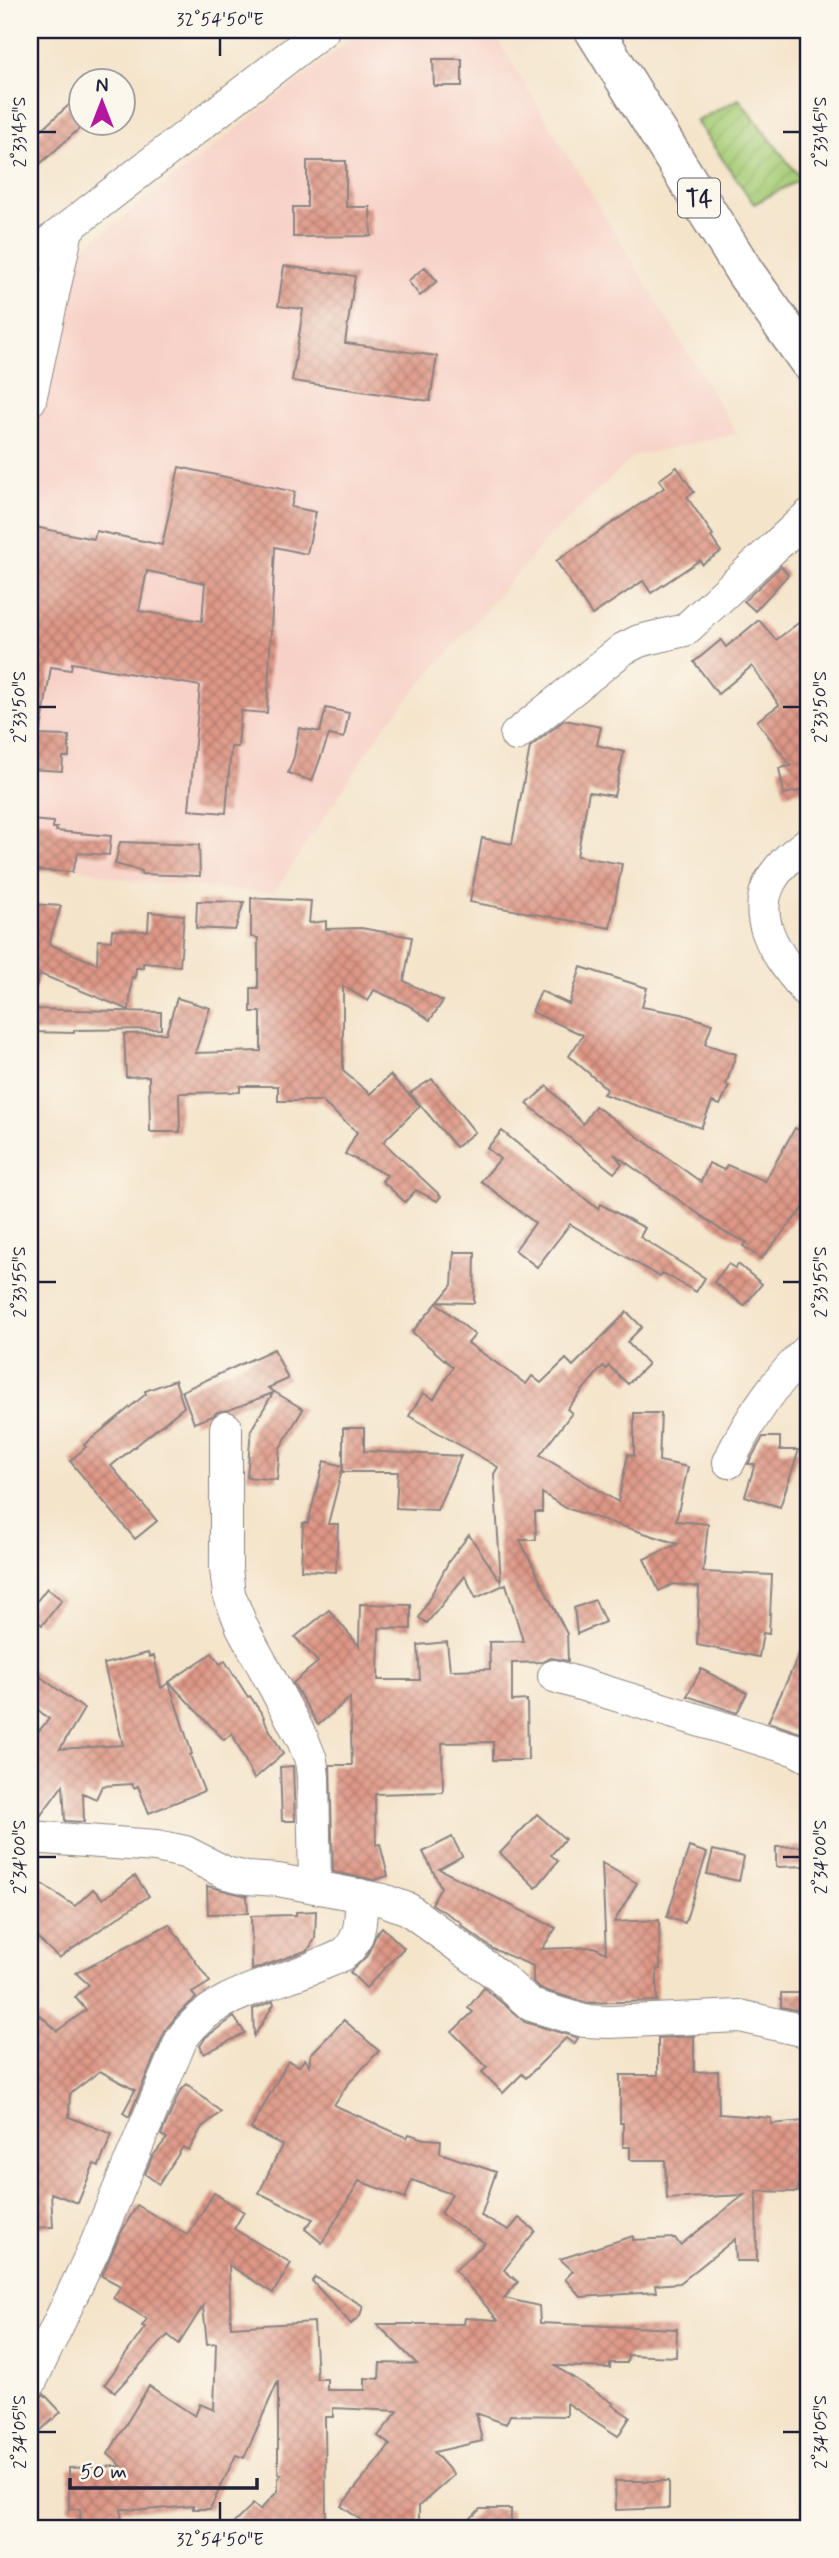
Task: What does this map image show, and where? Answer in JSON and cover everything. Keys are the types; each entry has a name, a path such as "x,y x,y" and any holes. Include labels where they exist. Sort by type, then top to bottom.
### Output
{"highway":[{"name":"T4","path":"594,30 746,274 809,362"}],"street":[{"path":"30,257 323,30"},
{"path":"30,400 66,230"},
{"path":"516,735 623,649 639,641 685,630 809,515"},
{"path":"809,842 783,864 769,884 764,900 764,917 769,940 785,966 809,994"},
{"path":"729,1462 746,1424 773,1387 809,1349"},
{"path":"226,1428 226,1569 229,1594 242,1627 303,1740 310,1760 315,1887"},
{"path":"554,1676 796,1750 809,1757"},
{"path":"30,1837 156,1846 185,1852 226,1873 383,1899 408,1909 500,1976 531,2005 584,2021 740,2016 809,2032"},
{"path":"30,2383 94,2249 143,2137 181,2040 192,2023 208,2010 236,1996 346,1952 360,1925 360,1895"}],"shaded area":[{"path":"363,30 492,30 737,434 634,456 543,544 386,724 274,893 136,882 67,865 30,851 30,290"}],"green space":[{"path":"739,99 801,179 754,204 696,121"}],"building":[{"path":"433,59 462,59 462,86 434,86"},
{"path":"66,108 66,136 71,136 30,173 30,140"},
{"path":"307,161 346,161 346,207 370,207 371,236 293,237 293,207 307,207"},
{"path":"284,266 355,276 345,343 437,356 430,401 292,381 303,309 278,306"},
{"path":"425,267 437,281 420,296 408,281"},
{"path":"179,467 295,492 291,507 316,512 307,554 275,547 267,713 241,711 238,747 231,747 226,813 189,810 200,686 72,663 71,670 51,667 41,730 30,730 30,592 33,572 30,571 30,526 94,539 96,531 162,545","holes":["147,571 205,583 202,621 139,611"]},
{"path":"677,467 694,492 687,497 713,535 711,537 721,552 702,564 700,560 651,593 643,581 592,615 556,561 664,488 659,480"},
{"path":"781,566 788,575 755,611 744,601"},
{"path":"809,615 809,789 784,794 779,768 791,766 757,721 779,705 752,666 718,694 694,662 721,640 726,647 759,620 776,640"},
{"path":"326,708 349,713 344,738 329,735 312,781 288,773 299,728 320,732"},
{"path":"564,720 601,727 597,745 624,752 614,796 589,792 577,856 622,864 610,928 470,902 482,838 512,844 530,747"},
{"path":"30,735 69,736 69,757 63,757 62,771 30,769"},
{"path":"30,820 53,822 56,831 111,836 109,855 78,853 72,872 30,870"},
{"path":"120,842 199,845 200,876 141,874 142,871 115,864"},
{"path":"251,898 311,901 309,923 326,921 326,929 361,928 412,937 404,981 443,1001 430,1020 408,1005 374,990 368,1001 343,986 343,1071 370,1094 390,1075 420,1106 383,1142 441,1196 437,1201 416,1190 405,1202 382,1181 387,1175 345,1154 357,1132 321,1101 278,1101 278,1086 240,1086 240,1092 179,1093 180,1132 150,1132 149,1076 126,1077 124,1034 166,1033 177,998 210,1008 195,1053 261,1051 261,1012 251,1012 251,988 258,988 258,938 251,937"},
{"path":"197,901 244,902 235,930 196,928"},
{"path":"30,904 61,906 49,944 97,964 98,940 111,941 112,930 148,931 149,912 184,915 180,966 143,963 143,968 136,968 135,978 132,977 129,1010 40,974 34,991 30,990"},
{"path":"581,967 647,988 642,1007 682,1014 712,1024 705,1044 736,1054 726,1085 729,1086 720,1105 712,1102 701,1128 603,1094 607,1089 569,1056 583,1035 532,1012 541,991 569,1004"},
{"path":"30,1009 161,1012 161,1029 30,1032"},
{"path":"432,1079 475,1132 456,1147 410,1093"},
{"path":"547,1086 583,1124 595,1106 701,1182 709,1163 724,1170 727,1165 765,1181 795,1128 809,1136 809,1201 761,1259 743,1246 747,1242 724,1232 614,1154 622,1164 614,1173 527,1104"},
{"path":"502,1131 598,1209 600,1204 645,1228 640,1237 705,1278 696,1292 663,1273 660,1277 570,1224 537,1267 515,1250 535,1223 481,1181 500,1159 487,1148"},
{"path":"454,1252 475,1252 474,1303 438,1302 452,1285"},
{"path":"728,1264 735,1268 738,1264 762,1284 744,1306 714,1282"},
{"path":"437,1303 475,1335 468,1343 526,1384 532,1376 541,1383 566,1359 573,1366 627,1312 642,1327 627,1342 648,1364 628,1384 609,1366 606,1369 603,1366 567,1409 572,1413 540,1455 618,1502 628,1454 634,1456 634,1413 661,1413 659,1461 688,1467 676,1521 708,1524 703,1572 772,1575 769,1634 763,1633 759,1657 697,1645 699,1587 673,1584 659,1591 644,1559 678,1544 566,1508 542,1493 542,1512 535,1512 536,1540 520,1540 567,1634 568,1661 551,1658 542,1662 512,1663 512,1701 527,1700 528,1760 493,1760 493,1742 442,1743 443,1792 375,1794 376,1845 380,1844 388,1876 374,1880 333,1872 330,1765 352,1765 350,1698 318,1725 293,1683 318,1662 295,1637 329,1610 359,1646 360,1604 411,1605 411,1629 379,1628 378,1680 420,1680 418,1645 447,1642 450,1670 490,1669 489,1642 523,1641 506,1584 476,1598 465,1576 427,1623 419,1618 449,1561 469,1535 501,1582 494,1474 498,1467 409,1416 423,1393 434,1399 453,1367 412,1332"},
{"path":"274,1349 288,1379 268,1388 303,1409 280,1448 277,1480 247,1477 251,1430 273,1393 217,1412 194,1423 182,1391"},
{"path":"175,1380 184,1407 111,1466 157,1521 135,1539 70,1461 86,1447 84,1445 146,1394 145,1391"},
{"path":"343,1428 364,1428 364,1451 461,1456 437,1510 396,1508 398,1472 343,1472"},
{"path":"763,1437 780,1437 780,1450 799,1450 780,1507 745,1496 755,1464 748,1464"},
{"path":"324,1461 343,1466 328,1524 338,1524 336,1572 301,1570 303,1523 308,1523"},
{"path":"47,1588 62,1600 42,1625 30,1615 30,1610"},
{"path":"595,1600 605,1622 577,1634 574,1608"},
{"path":"809,1633 809,1716 802,1725 809,1731 809,1736 768,1722"},
{"path":"148,1653 149,1657 154,1656 161,1688 169,1683 192,1754 190,1755 204,1791 149,1813 138,1786 102,1786 96,1799 83,1793 84,1822 65,1821 63,1785 38,1819 30,1819 30,1741 49,1719 30,1703 30,1669 84,1709 60,1749 123,1745 104,1664"},
{"path":"212,1653 220,1664 225,1661 248,1697 250,1696 283,1754 254,1779 232,1733 224,1740 169,1682"},
{"path":"701,1669 747,1693 737,1713 687,1696"},
{"path":"293,1766 295,1821 282,1821 280,1767"},
{"path":"537,1814 565,1839 551,1855 558,1861 536,1888 500,1853"},
{"path":"452,1837 462,1856 439,1869 556,1928 542,1949 594,1947 606,1953 602,1863 637,1883 614,1922 659,1920 660,1969 657,1969 657,2001 587,2003 540,1989 533,1982 533,1966 493,1949 461,1925 462,1923 432,1904 441,1887 423,1852"},
{"path":"809,1846 809,1866 776,1867 776,1847"},
{"path":"689,1847 707,1853 685,1923 667,1917"},
{"path":"713,1850 744,1857 739,1881 707,1874"},
{"path":"30,1876 75,1906 93,1889 103,1899 135,1876 149,1896 59,1958 30,1931"},
{"path":"207,1886 247,1896 248,1913 208,1914"},
{"path":"316,1911 315,1939 308,1950 252,1970 251,1916 296,1915 296,1912"},
{"path":"169,1924 210,1982 192,1993 196,1998 166,2029 129,2117 123,2113 135,2090 100,2071 70,2094 69,2117 112,2134 99,2166 94,2164 78,2203 51,2193 53,2227 30,2228 30,2027 40,2015 57,2031 86,2010 75,1997 89,1985 76,1973"},
{"path":"382,1927 404,1948 366,1988 350,1972 367,1956"},
{"path":"484,1988 525,2022 578,2038 574,2044 566,2038 526,2078 522,2074 503,2093 482,2072 487,2067 452,2032 473,2012 468,2008"},
{"path":"781,1993 809,1993 809,2013 781,2007"},
{"path":"273,2001 274,2004 254,2036 253,2009"},
{"path":"234,2017 245,2033 204,2054 200,2046 206,2037"},
{"path":"344,2020 379,2051 347,2085 334,2105 407,2138 409,2134 424,2139 441,2140 440,2153 496,2172 481,2216 509,2230 519,2218 535,2231 504,2270 518,2282 504,2298 539,2306 540,2323 677,2329 676,2357 628,2355 627,2363 610,2363 610,2368 555,2366 630,2417 618,2436 567,2403 567,2416 510,2415 506,2424 476,2413 482,2441 434,2452 454,2475 419,2506 419,2528 372,2528 341,2506 390,2445 378,2436 398,2411 333,2408 333,2417 325,2417 326,2528 229,2528 253,2504 260,2510 278,2491 278,2478 282,2474 278,2473 278,2381 244,2458 236,2455 210,2509 193,2509 193,2506 121,2509 122,2528 81,2526 80,2509 69,2509 69,2468 122,2466 108,2454 149,2386 195,2416 200,2404 214,2410 216,2343 207,2344 203,2306 179,2344 168,2335 115,2392 105,2384 145,2327 142,2326 147,2319 113,2298 121,2286 102,2276 119,2236 137,2205 188,2235 214,2193 244,2212 234,2229 291,2263 273,2293 229,2265 231,2327 314,2322 317,2379 327,2379 327,2390 365,2390 365,2378 379,2379 380,2363 417,2364 377,2324 464,2324 465,2318 498,2320 455,2270 485,2243 441,2214 452,2194 412,2180 405,2198 359,2181 322,2243 305,2229 313,2219 259,2193 282,2145 251,2129 288,2061 299,2066 305,2059 309,2065 311,2054"},
{"path":"694,2036 694,2072 718,2071 719,2114 771,2118 771,2124 804,2121 806,2149 799,2150 798,2192 756,2191 757,2261 736,2261 735,2239 680,2283 655,2285 656,2292 581,2297 565,2279 573,2271 560,2259 633,2236 633,2240 675,2238 680,2245 744,2195 667,2199 665,2160 630,2160 630,2147 623,2147 620,2075 658,2075 658,2038"},
{"path":"187,2084 221,2112 202,2127 189,2150 183,2147 159,2184 145,2174 152,2157 167,2138 161,2135 180,2091"},
{"path":"315,2277 363,2306 360,2316 351,2324 312,2281"},
{"path":"44,2394 61,2412 30,2440 30,2401"},
{"path":"615,2481 669,2481 669,2508 616,2510"},
{"path":"480,2509 511,2509 511,2528 461,2528"}]}
